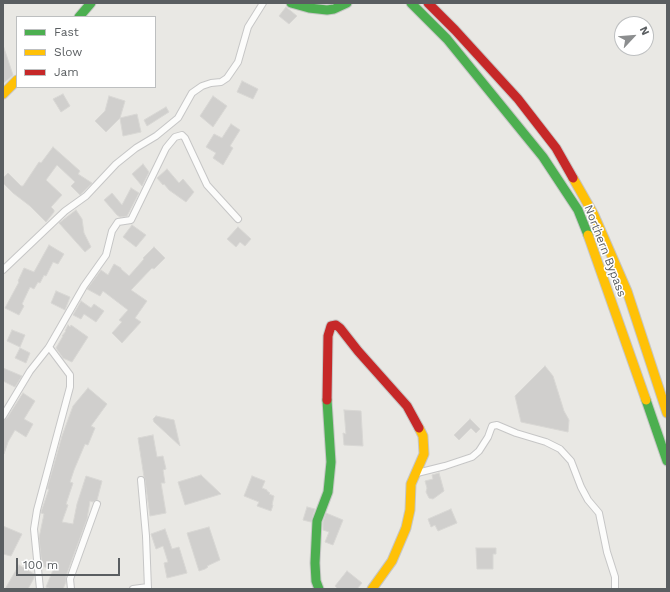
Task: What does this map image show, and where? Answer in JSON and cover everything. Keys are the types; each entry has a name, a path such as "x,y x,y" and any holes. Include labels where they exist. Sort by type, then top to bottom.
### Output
{"main road":[{"path":"80,16 91,3"},
{"path":"291,3 309,8 327,10 334,9 347,3"},
{"name":"Northern Bypass","path":"411,3 447,39 543,157 578,210 595,253 667,461"},
{"name":"Northern Bypass","path":"428,3 455,30 518,99 556,148 594,215 627,291 667,413"},
{"path":"3,94 16,81"},
{"path":"319,589 316,581 315,563 318,521 328,492 330,481 331,440 327,398 328,336 331,326 336,325 406,406 420,428 423,436 424,449 417,473 411,484 410,510 408,518 396,554 388,568 372,589"}],"street":[{"path":"3,270 65,211 86,196 116,164 136,148 156,136 178,118 192,93 202,86 220,82 227,78 238,62 248,27 263,3"},
{"path":"3,416 30,371 49,346 84,286 106,255 112,231 118,222 131,220 166,148 175,137 182,135 185,138 207,185 238,219"},
{"path":"40,589 34,529 36,516 70,387 70,374 49,346"},
{"path":"417,473 472,457 479,451 488,437 492,426 497,425 516,433 546,442 560,449 571,461 581,487 588,500 599,513 607,552 615,577 615,589"},
{"path":"133,589 148,588 146,536 141,480"},
{"path":"71,589 70,579 97,504"}],"building":[{"path":"286,7 297,16 289,24 279,16"},
{"path":"4,48 13,75 3,84 3,49"},
{"path":"242,81 258,89 253,99 237,92"},
{"path":"63,94 70,106 61,112 53,99"},
{"path":"109,96 125,101 120,118 106,132 95,121 105,111"},
{"path":"213,96 227,106 213,127 200,116"},
{"path":"166,107 169,112 147,126 144,120"},
{"path":"137,114 141,132 123,136 120,118"},
{"path":"231,124 240,130 230,146 233,148 223,165 213,158 216,153 206,147 214,134 222,138"},
{"path":"53,147 80,171 78,174 92,183 80,195 71,186 75,182 57,165 46,180 62,195 51,207 54,212 46,222 3,183 3,178 8,173 21,186 23,186 39,162 41,163"},
{"path":"143,164 149,172 142,186 132,174"},
{"path":"167,169 179,183 183,179 194,192 186,202 169,190 157,178"},
{"path":"131,188 139,193 127,216 120,217 104,200 112,193 122,205"},
{"path":"76,210 82,219 84,233 91,247 85,252 59,223"},
{"path":"132,225 146,235 136,247 123,237"},
{"path":"238,227 251,239 245,246 240,242 236,247 227,239"},
{"path":"49,245 64,254 58,264 53,262 46,276 44,275 40,283 38,282 34,289 30,287 22,304 24,306 19,315 5,308 19,282 18,281 24,268 34,272"},
{"path":"154,247 165,258 154,269 152,268 131,290 147,301 135,318 141,322 122,343 112,333 122,322 119,320 128,310 103,291 100,296 87,289 101,270 108,275 114,264 121,268 129,276"},
{"path":"56,291 70,297 65,310 51,303"},
{"path":"81,301 91,308 94,304 104,311 96,322 84,314 81,319 73,315"},
{"path":"68,325 70,327 71,325 88,337 72,362 63,358 56,348"},
{"path":"12,330 25,335 20,347 7,341"},
{"path":"20,348 30,353 26,363 15,358"},
{"path":"545,366 553,376 564,411 569,420 568,432 521,422 515,396"},
{"path":"3,368 22,376 15,387 3,381"},
{"path":"88,388 107,404 91,426 95,428 88,445 85,444 74,470 70,482 73,483 66,504 68,505 62,522 73,524 77,504 86,476 102,481 97,500 93,502 90,501 87,519 66,576 66,582 63,589 52,589 46,587 53,570 42,566 39,538 44,514 41,512 49,489 47,489 62,436 73,406"},
{"path":"23,393 35,401 24,419 33,424 26,437 15,430 3,454 3,420 7,418"},
{"path":"344,410 361,411 363,446 344,445 343,433 346,434"},
{"path":"156,416 174,420 180,446 154,422 153,419"},
{"path":"470,419 480,429 476,433 471,428 459,440 454,435"},
{"path":"153,435 157,457 163,456 166,469 163,470 165,483 161,483 166,513 150,516 138,438"},
{"path":"439,473 444,491 433,499 429,498 426,492 427,488 425,481 433,479 432,475"},
{"path":"201,475 221,494 185,505 178,482"},
{"path":"252,476 265,481 262,488 274,496 271,511 257,506 259,502 244,496"},
{"path":"307,507 315,509 311,522 303,520"},
{"path":"451,509 457,523 438,531 435,525 431,527 428,519"},
{"path":"326,513 343,520 333,545 325,542 329,532 323,530 323,522"},
{"path":"3,526 22,534 11,556 3,554"},
{"path":"209,527 220,560 199,571 187,533"},
{"path":"165,529 172,549 179,547 187,573 167,578 164,563 168,562 163,546 156,549 151,534"},
{"path":"476,548 496,548 496,554 493,554 493,569 477,569"},
{"path":"19,565 34,574 34,578 28,589 5,589"},
{"path":"347,571 362,583 357,589 338,589 335,586"}],"traffic: fast":[{"path":"80,16 91,3"},
{"path":"291,3 309,8 327,10 334,9 347,3"},
{"path":"411,3 447,39 543,157 578,210 588,235"},
{"path":"319,589 316,581 315,563 317,521 328,492 331,462 327,400"},
{"path":"646,400 667,461"}],"traffic: slow":[{"path":"3,94 16,81"},
{"path":"573,178 594,215 627,291 667,413"},
{"path":"588,235 646,400"},
{"path":"372,589 392,561 406,528 410,510 411,484 424,454 423,436 419,428"}],"traffic: jam":[{"path":"428,3 455,30 518,99 556,148 573,178"},
{"path":"327,400 328,336 331,326 336,325 407,406 419,428"}]}
